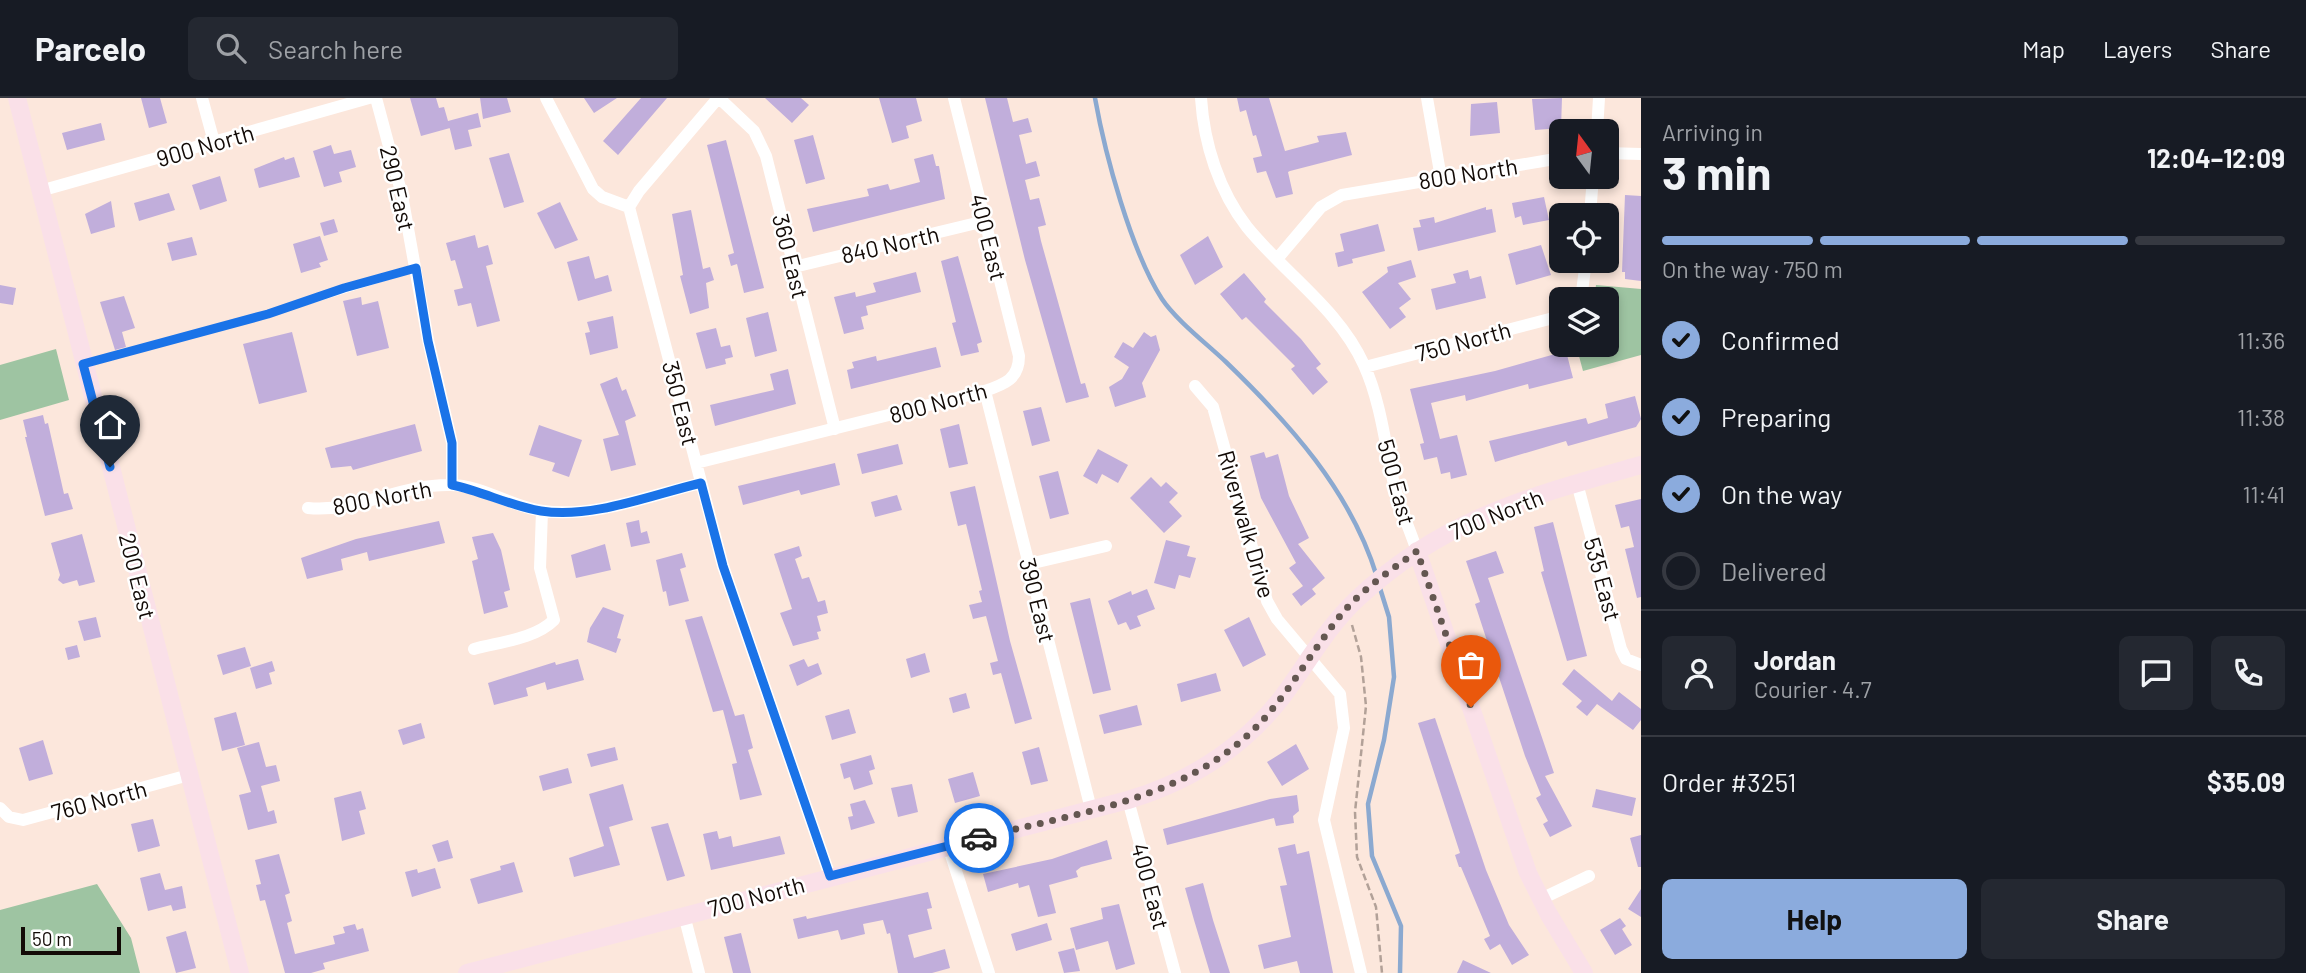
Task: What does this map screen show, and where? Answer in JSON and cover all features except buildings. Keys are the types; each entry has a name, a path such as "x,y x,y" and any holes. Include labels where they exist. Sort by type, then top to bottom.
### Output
{"street":[{"name":"200 East","path":"17,98 240,973"},
{"path":"202,98 214,142"},
{"name":"900 North","path":"40,191 369,98"},
{"name":"290 East","path":"376,98 402,195 428,341 452,443 452,485"},
{"path":"546,98 593,189 602,197 629,207 639,191 718,98"},
{"name":"360 East","path":"718,98 744,120 761,142 835,429"},
{"name":"400 East","path":"954,98 1020,356 1015,376"},
{"name":"500 East","path":"1201,98 1208,142 1230,203 1248,228 1345,331 1365,367 1386,441 1394,483 1521,855 1580,972"},
{"path":"1427,98 1441,178"},
{"path":"1598,119 1599,98"},
{"path":"1619,153 1641,154"},
{"name":"800 North","path":"1278,259 1321,207 1342,195 1549,160"},
{"name":"350 East","path":"629,207 723,566 830,876"},
{"name":"840 North","path":"794,267 985,221"},
{"name":"750 North","path":"1365,367 1549,319"},
{"name":"800 North","path":"696,463 985,391 1007,383 1015,376"},
{"name":"Riverwalk Drive","path":"1195,386 1213,407 1267,601 1277,619 1311,656 1340,694 1344,710 1344,728 1324,820 1361,973"},
{"name":"390 East","path":"985,391 1091,809"},
{"name":"700 North","path":"467,973 1128,800 1188,777 1227,752 1279,701 1311,656 1417,551 1480,516 1577,483 1641,465"},
{"name":"800 North","path":"308,508 329,510 421,487 452,485 542,511 591,509 701,483"},
{"name":"535 East","path":"1577,483 1621,649 1626,659 1641,665"},
{"path":"474,649 531,634 545,628 554,620 540,568 542,511"},
{"path":"1029,564 1106,546"},
{"name":"760 North","path":"4,813 23,820 189,775"},
{"name":"400 East","path":"1128,800 1175,973"},
{"path":"948,846 989,973"},
{"path":"1541,899 1590,876"},
{"path":"684,915 699,973"}],"lane":[{"path":"83,364 268,314 344,288 416,268"}],"path":[{"path":"1349,616 1361,657 1366,706 1355,812 1357,857 1376,907 1382,973"}],"green space":[{"path":"1619,287 1641,289 1641,355 1583,371 1579,357 1619,357"},
{"path":"56,349 69,400 0,420 0,365"},
{"path":"97,884 131,938 140,973 0,973 0,910"}],"waterway":[{"path":"1095,98 1121,202 1140,255 1162,299 1295,434 1334,487 1351,516 1377,577"},
{"path":"1379,585 1389,617 1394,677 1384,740 1368,804 1372,856 1401,926 1400,973"}],"way so far":[{"path":"979,838 1128,800 1188,777 1209,765 1244,739 1279,701 1348,608 1385,574 1417,551 1471,707"}],"route":[{"path":"110,467 83,364 268,314 344,288 416,268 428,341 452,443 452,485 542,511 567,512 591,509 701,483 723,566 830,876 979,838"}]}
